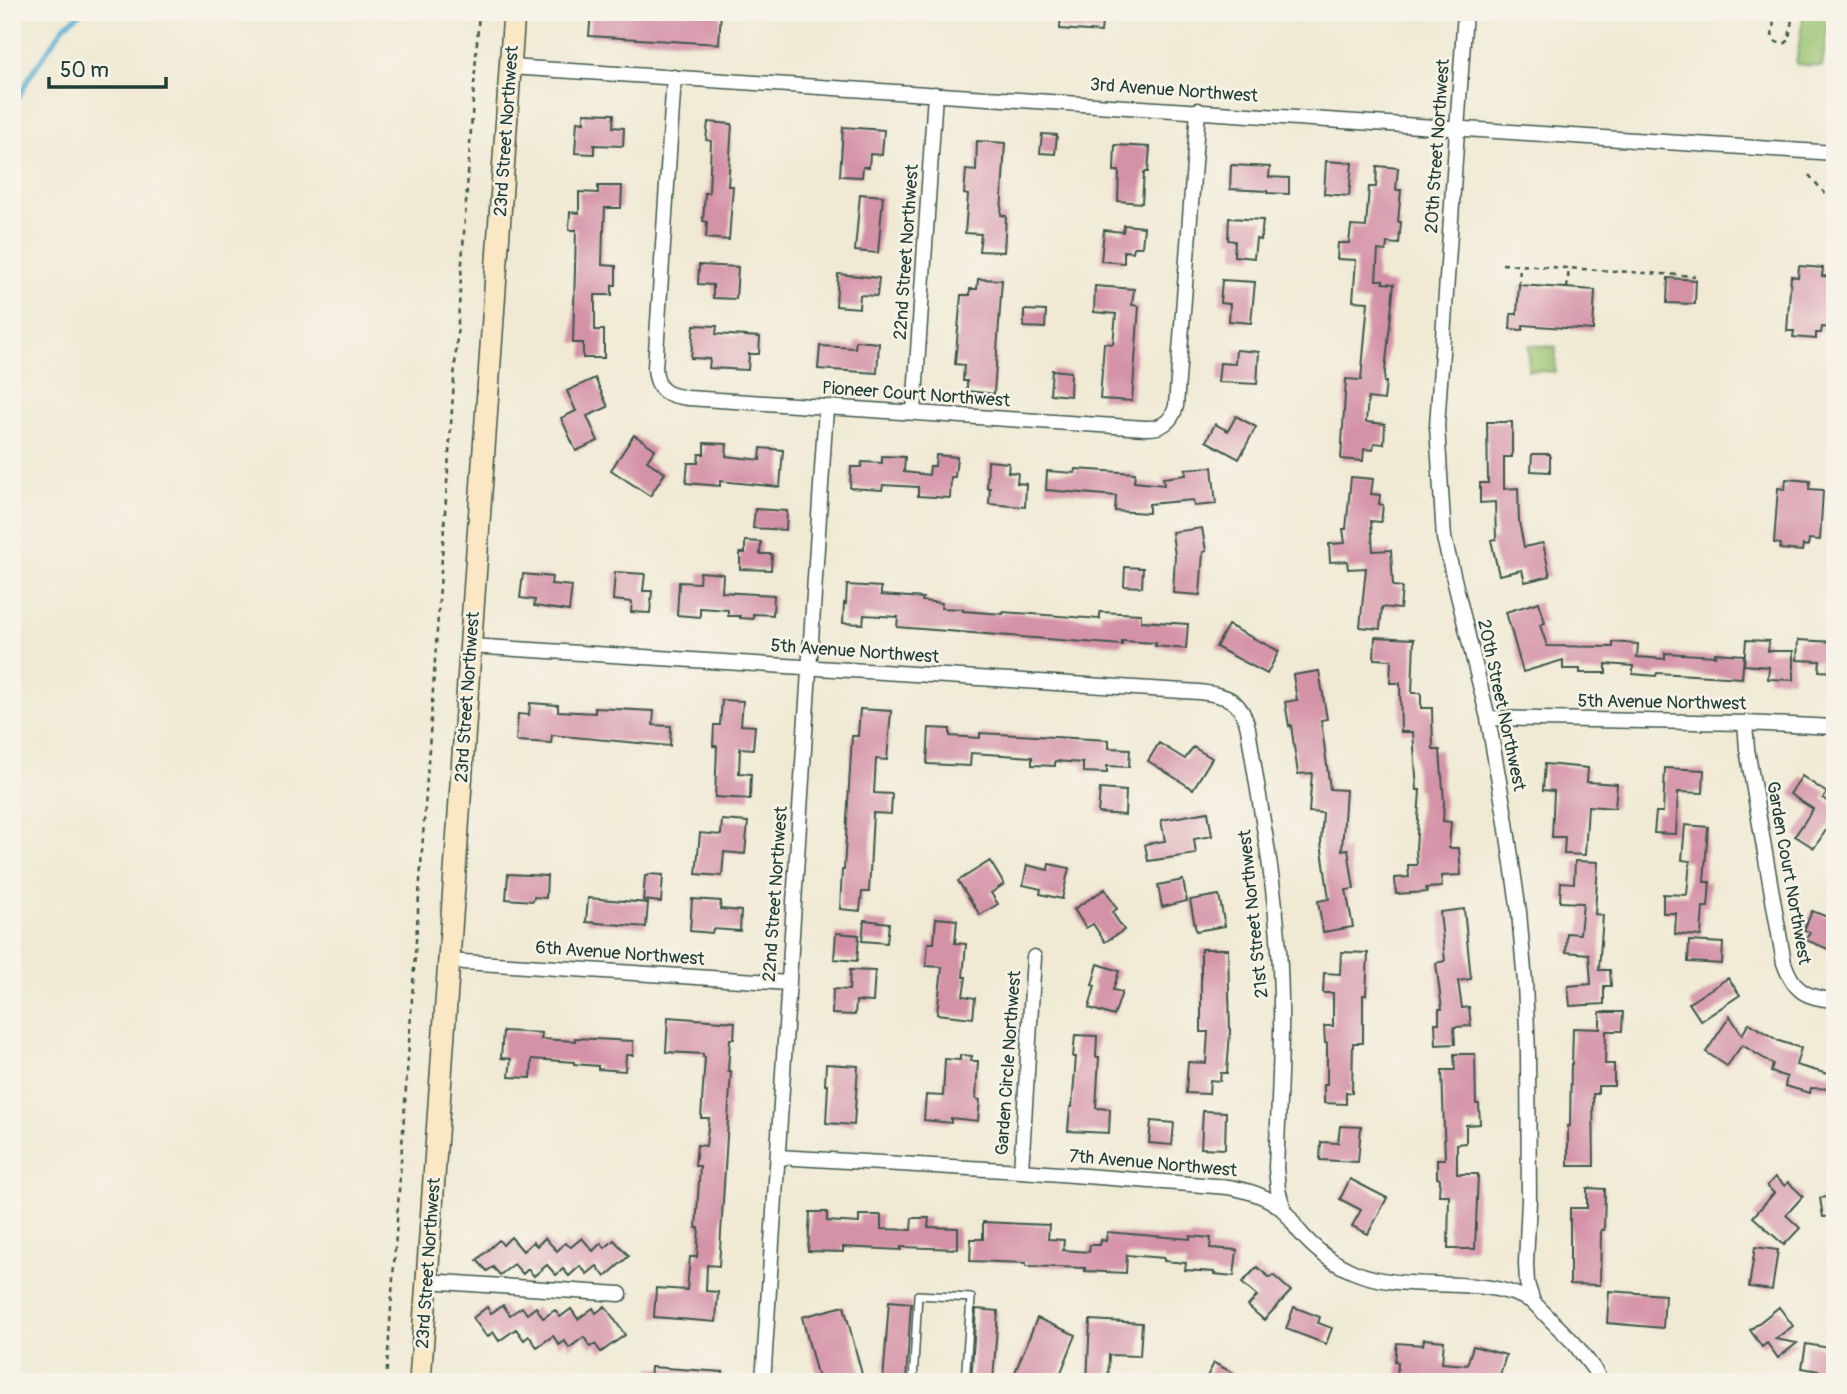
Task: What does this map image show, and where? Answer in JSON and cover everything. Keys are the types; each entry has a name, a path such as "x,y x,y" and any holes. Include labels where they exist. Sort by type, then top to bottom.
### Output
{"street":[{"name":"23rd Street Northwest","path":"420,1382 514,12"},
{"name":"20th Street Northwest","path":"1465,12 1437,426 1444,538 1488,718 1515,885 1525,983 1529,1132 1526,1263 1527,1283 1533,1302"},
{"name":"3rd Avenue Northwest","path":"510,67 1835,153"},
{"name":"Pioneer Court Northwest","path":"674,77 655,368 659,387 670,395 688,398 825,408 1145,428 1157,428 1167,422 1175,412 1177,398 1198,110"},
{"name":"22nd Street Northwest","path":"914,412 935,94"},
{"name":"22nd Street Northwest","path":"763,1382 825,408"},
{"name":"5th Avenue Northwest","path":"470,646 1199,692 1225,697 1235,702"},
{"name":"21st Street Northwest","path":"1235,702 1245,717 1248,728 1279,947 1282,1023 1276,1168 1278,1190 1284,1210"},
{"name":"5th Avenue Northwest","path":"1488,718 1835,727"},
{"name":"Garden Court Northwest","path":"1745,723 1747,749 1784,962 1790,979 1797,988 1808,996 1835,1000"},
{"name":"Garden Circle Northwest","path":"1021,1171 1034,957"},
{"name":"6th Avenue Northwest","path":"448,961 789,983"},
{"name":"7th Avenue Northwest","path":"778,1157 1228,1186 1273,1202 1284,1210 1304,1238 1320,1252 1354,1272 1382,1279 1487,1288 1512,1293 1533,1302"},
{"path":"427,1281 620,1294"},
{"path":"1533,1302 1574,1343 1601,1382"}],"lane":[{"path":"913,1382 918,1295 971,1298 965,1382"}],"path":[{"path":"386,1382 478,12"},
{"path":"1775,12 1772,37 1777,43 1783,44 1789,39 1793,12"},
{"path":"1808,175 1835,205"},
{"path":"1502,264 1695,276"},
{"path":"1519,285 1520,265"},
{"path":"1567,288 1569,268"}],"green space":[{"path":"1804,12 1830,12 1822,67 1796,64"},
{"path":"1529,345 1556,347 1555,372 1528,370"}],"building":[{"path":"591,12 721,12 719,44 589,36"},
{"path":"1061,12 1103,12 1101,32 1060,29"},
{"path":"584,113 614,114 613,127 624,128 623,146 594,145 594,154 575,153 577,121 584,122"},
{"path":"708,122 732,124 728,186 733,186 729,240 706,238 707,222 703,221 705,193 709,193 711,141 706,140"},
{"path":"843,127 884,130 882,155 870,154 869,167 863,167 862,177 840,176"},
{"path":"1042,134 1057,135 1055,154 1040,153"},
{"path":"977,141 1005,143 1001,215 1006,216 1004,252 979,251 981,234 965,233 968,195 964,194 966,170 976,171"},
{"path":"1115,145 1150,147 1148,172 1144,172 1142,203 1118,201 1119,171 1114,171"},
{"path":"1326,161 1352,163 1349,196 1324,194"},
{"path":"1231,165 1270,167 1269,177 1289,178 1289,194 1230,189"},
{"path":"1377,166 1398,168 1396,190 1401,190 1398,222 1401,222 1399,244 1387,243 1386,251 1378,250 1376,280 1394,284 1384,400 1368,398 1366,422 1385,424 1384,444 1374,443 1373,450 1364,449 1363,461 1341,459 1346,379 1361,380 1368,302 1353,301 1356,260 1337,259 1338,243 1349,243 1351,226 1366,227 1369,187 1376,187"},
{"path":"598,186 622,186 621,208 605,208 603,231 602,265 616,266 616,285 612,285 612,295 595,295 595,330 604,330 604,358 583,358 583,343 573,343 576,230 569,230 570,212 579,213 579,192 598,193"},
{"path":"860,194 883,196 878,253 855,251"},
{"path":"1229,218 1263,220 1261,240 1256,239 1254,258 1234,256 1235,241 1228,240"},
{"path":"1124,225 1144,227 1142,247 1134,247 1133,252 1124,251 1124,263 1101,261 1104,230 1123,232"},
{"path":"699,265 738,267 736,299 713,298 713,285 698,284"},
{"path":"1799,266 1823,268 1822,276 1835,277 1833,328 1822,327 1821,333 1816,333 1816,339 1793,337 1794,331 1787,331 1791,276 1798,277"},
{"path":"838,274 879,278 877,296 860,295 859,308 836,306"},
{"path":"1668,278 1696,280 1695,304 1667,303"},
{"path":"978,279 1002,280 994,394 967,391 967,381 963,381 964,365 955,364 961,295 970,295 970,289 977,289"},
{"path":"1222,280 1255,282 1251,323 1229,321 1230,304 1220,303"},
{"path":"1519,285 1595,290 1593,330 1523,325 1523,330 1510,329 1511,314 1517,314"},
{"path":"1095,286 1134,289 1132,305 1139,306 1132,401 1100,399 1104,343 1113,344 1116,314 1094,312"},
{"path":"1024,310 1046,311 1045,328 1024,327"},
{"path":"694,325 717,326 716,334 760,337 759,354 749,354 748,370 709,368 710,359 691,358"},
{"path":"856,341 879,343 877,373 818,369 820,346 855,348"},
{"path":"1236,350 1259,352 1257,384 1218,382 1220,363 1235,364"},
{"path":"1052,370 1071,372 1070,396 1050,394"},
{"path":"595,378 608,407 587,416 598,441 576,451 561,418 576,411 567,391"},
{"path":"1236,416 1256,427 1239,459 1206,441 1215,424 1228,431"},
{"path":"1487,422 1512,422 1512,457 1504,457 1504,489 1518,488 1519,522 1524,547 1543,543 1550,576 1525,582 1522,570 1499,575 1491,540 1496,539 1495,502 1480,503 1480,483 1488,483"},
{"path":"634,435 655,449 647,461 665,473 650,496 611,470"},
{"path":"704,443 727,444 726,456 760,460 761,448 783,450 780,487 720,481 720,486 686,483 688,463 698,463 699,454 704,454"},
{"path":"1532,454 1550,454 1550,472 1531,471"},
{"path":"936,455 957,457 955,477 951,477 950,498 918,496 918,487 883,485 882,490 850,488 851,467 861,467 862,462 882,463 882,456 905,457 904,472 929,475 930,466 935,466"},
{"path":"988,461 1009,463 1008,472 1018,473 1017,483 1026,484 1025,507 989,504"},
{"path":"1212,467 1216,504 1194,506 1193,500 1149,504 1149,513 1115,511 1116,496 1046,490 1047,471 1075,473 1076,469 1135,473 1134,482 1164,485 1163,478 1186,475 1185,469"},
{"path":"1351,477 1373,479 1371,494 1380,495 1379,504 1383,505 1381,522 1371,521 1373,551 1391,550 1393,586 1402,587 1400,609 1382,607 1380,629 1360,627 1366,568 1348,569 1347,561 1330,562 1329,544 1345,543 1343,529 1346,529"},
{"path":"1786,479 1810,481 1809,489 1823,490 1820,540 1809,539 1808,546 1803,545 1802,551 1780,549 1781,544 1774,543 1778,488 1785,489"},
{"path":"755,509 787,511 786,530 753,528"},
{"path":"1202,528 1206,551 1203,552 1200,595 1173,593 1175,556 1172,532"},
{"path":"745,541 761,542 760,554 772,554 771,570 740,569 740,553 745,553"},
{"path":"1125,567 1143,568 1142,587 1124,586"},
{"path":"615,572 645,574 643,591 652,591 650,613 631,612 632,602 613,600"},
{"path":"700,572 723,574 722,592 774,595 773,615 753,614 753,619 740,618 728,616 728,610 700,608 700,617 677,615 679,582 699,583"},
{"path":"523,574 552,577 551,584 572,586 569,611 534,606 535,600 520,598"},
{"path":"847,585 881,587 881,595 923,598 922,601 942,603 941,608 963,611 1100,619 1100,612 1141,614 1141,621 1188,624 1186,649 1155,646 1156,643 1122,641 1122,645 897,627 898,617 864,615 863,624 843,623"},
{"path":"1539,602 1545,623 1540,625 1547,646 1613,647 1613,642 1638,644 1637,657 1665,659 1665,653 1744,655 1742,678 1633,674 1633,666 1606,664 1606,673 1580,673 1580,669 1563,669 1563,660 1523,672 1506,612"},
{"path":"1228,625 1279,651 1267,674 1216,647"},
{"path":"1375,637 1414,639 1412,693 1421,693 1421,708 1432,708 1433,750 1440,750 1443,821 1451,822 1449,848 1459,848 1461,875 1441,876 1442,887 1426,888 1427,892 1396,894 1395,878 1409,877 1408,865 1417,865 1420,790 1417,790 1413,732 1401,732 1400,683 1390,683 1391,660 1374,659"},
{"path":"1746,640 1769,641 1768,651 1793,651 1793,680 1768,679 1769,667 1744,665"},
{"path":"1798,640 1835,642 1835,672 1819,671 1820,661 1797,660"},
{"path":"1319,671 1327,719 1321,720 1330,789 1346,790 1342,850 1348,849 1354,889 1346,890 1353,927 1323,932 1318,901 1329,899 1321,843 1323,813 1309,812 1312,773 1298,774 1285,702 1297,700 1293,675"},
{"path":"722,700 743,701 741,725 755,726 753,749 740,748 739,773 751,774 750,799 715,797 717,746 713,746 714,725 720,725"},
{"path":"530,703 558,705 558,711 595,713 595,708 654,711 653,725 671,726 670,746 552,735 551,743 516,741 518,714 529,715"},
{"path":"860,709 891,711 887,760 876,759 874,793 892,794 891,814 873,813 869,892 862,892 860,911 840,909 852,736 858,736"},
{"path":"929,728 950,729 950,736 980,738 980,733 1109,740 1109,748 1130,749 1129,767 1107,766 1107,773 1083,772 1083,763 1055,761 1055,766 1032,765 1032,757 971,753 970,766 927,764"},
{"path":"1159,743 1185,759 1193,747 1212,758 1193,789 1148,761"},
{"path":"1545,764 1588,768 1587,782 1617,784 1615,808 1588,806 1585,855 1564,854 1565,837 1552,837 1554,791 1543,790"},
{"path":"1665,768 1704,770 1703,793 1678,792 1676,834 1654,833 1656,812 1663,812"},
{"path":"1802,776 1827,793 1823,798 1835,806 1835,817 1814,848 1795,836 1813,809 1790,794"},
{"path":"1100,789 1126,791 1125,815 1098,813"},
{"path":"1208,812 1212,836 1194,839 1196,854 1148,861 1145,844 1165,841 1161,820"},
{"path":"722,820 748,822 745,854 724,852 722,876 696,874 700,833 721,835"},
{"path":"1685,825 1708,827 1704,882 1710,882 1708,907 1703,907 1701,936 1675,934 1676,913 1663,913 1663,894 1687,895 1690,861 1682,860"},
{"path":"990,861 1004,884 991,893 998,904 980,915 958,881"},
{"path":"1575,861 1598,862 1595,914 1603,915 1599,970 1610,970 1611,986 1604,986 1604,1004 1570,1006 1568,986 1591,984 1589,954 1566,952 1567,933 1580,934 1583,903 1560,902 1561,882 1574,883"},
{"path":"1049,864 1069,868 1062,899 1040,894 1041,889 1023,885 1027,865 1048,870"},
{"path":"508,874 547,876 546,898 534,897 533,901 506,899"},
{"path":"663,875 661,902 643,900 645,876"},
{"path":"1183,880 1187,901 1162,907 1158,885"},
{"path":"1105,889 1117,909 1112,912 1124,930 1105,942 1093,924 1086,928 1074,909"},
{"path":"1219,895 1225,926 1196,931 1190,900"},
{"path":"588,898 648,903 646,927 586,922"},
{"path":"692,899 721,901 720,909 741,911 740,931 690,931"},
{"path":"1464,909 1471,979 1458,981 1462,1008 1469,1007 1471,1026 1454,1027 1455,1044 1436,1045 1435,1023 1439,1023 1439,1009 1442,1009 1436,963 1445,961 1440,912"},
{"path":"1812,911 1835,920 1835,932 1828,949 1806,940 1810,932 1804,930"},
{"path":"936,918 957,920 955,943 966,944 963,996 975,998 973,1018 937,1014 942,967 926,966 928,943 934,943"},
{"path":"864,920 889,923 887,943 862,941"},
{"path":"836,933 859,935 857,961 834,959"},
{"path":"1689,941 1723,943 1722,964 1688,962"},
{"path":"1201,949 1228,949 1230,1032 1227,1073 1221,1073 1220,1081 1210,1080 1209,1094 1186,1093 1188,1062 1206,1063 1208,1032 1201,1032"},
{"path":"1341,952 1368,953 1366,995 1363,995 1363,1043 1353,1043 1352,1093 1346,1092 1346,1104 1324,1103 1327,1043 1324,1026 1333,1026 1333,993 1323,993 1324,973 1340,974"},
{"path":"1098,964 1119,971 1113,990 1122,992 1114,1016 1089,1008"},
{"path":"850,970 875,971 873,1002 856,1001 855,1015 832,1014 833,989 849,990"},
{"path":"1728,978 1740,995 1701,1021 1689,1003"},
{"path":"1600,1012 1623,1012 1622,1031 1606,1031 1605,1064 1614,1064 1614,1086 1598,1086 1598,1094 1593,1094 1594,1166 1568,1166 1573,1028 1600,1029"},
{"path":"1730,1016 1742,1035 1749,1023 1779,1041 1801,1048 1796,1065 1835,1076 1835,1089 1811,1088 1810,1093 1785,1086 1787,1077 1771,1072 1773,1064 1742,1045 1727,1066 1706,1052"},
{"path":"668,1017 735,1022 734,1039 730,1039 728,1071 731,1071 719,1266 707,1265 706,1291 718,1292 716,1322 654,1317 656,1288 687,1290 690,1257 697,1257 700,1166 695,1166 697,1145 706,1146 709,1118 701,1118 705,1057 703,1054 666,1052"},
{"path":"503,1031 542,1033 541,1039 633,1041 633,1055 626,1055 625,1071 598,1069 598,1066 574,1062 532,1059 531,1078 509,1077 511,1059 501,1058"},
{"path":"1075,1035 1097,1036 1096,1057 1099,1057 1096,1108 1110,1109 1109,1133 1068,1131 1076,1057 1073,1057"},
{"path":"1454,1054 1475,1054 1476,1104 1479,1104 1480,1124 1466,1125 1466,1143 1457,1144 1457,1174 1478,1174 1475,1249 1448,1249 1449,1195 1439,1195 1440,1179 1437,1178 1437,1159 1445,1159 1442,1070 1455,1070"},
{"path":"960,1055 972,1056 971,1061 978,1061 978,1121 951,1118 951,1123 924,1120 926,1095 943,1096 945,1059 960,1060"},
{"path":"826,1064 858,1066 854,1125 826,1123"},
{"path":"1203,1111 1226,1112 1225,1149 1201,1148"},
{"path":"1151,1121 1174,1123 1172,1145 1149,1143"},
{"path":"1340,1126 1361,1127 1358,1162 1320,1160 1321,1142 1338,1143"},
{"path":"1775,1177 1785,1186 1788,1182 1803,1196 1786,1215 1800,1228 1784,1245 1753,1217 1774,1193 1767,1186"},
{"path":"1350,1179 1387,1198 1368,1234 1352,1226 1361,1210 1340,1199"},
{"path":"1587,1188 1605,1189 1600,1285 1570,1284 1570,1208 1587,1208"},
{"path":"1835,1196 1835,1216 1823,1217 1820,1198"},
{"path":"810,1212 827,1212 827,1221 859,1223 859,1215 881,1215 881,1229 911,1230 912,1218 929,1218 928,1227 958,1228 958,1249 843,1247 843,1252 808,1251"},
{"path":"983,1222 1049,1225 1048,1239 1064,1240 1063,1250 1089,1252 1090,1245 1100,1245 1101,1240 1106,1241 1107,1232 1190,1239 1190,1236 1211,1238 1210,1248 1237,1250 1234,1276 1185,1270 1186,1263 1164,1261 1164,1258 1127,1255 1126,1273 1085,1271 1085,1268 1026,1266 1026,1263 970,1261 971,1239 983,1239"},
{"path":"511,1237 523,1251 533,1242 537,1246 545,1238 557,1251 565,1243 571,1247 582,1238 593,1251 601,1243 605,1248 614,1240 629,1256 605,1277 597,1266 587,1274 580,1266 569,1276 563,1269 556,1275 547,1265 534,1276 528,1269 523,1274 514,1264 500,1275 493,1267 487,1271 477,1260 499,1240 503,1245"},
{"path":"1755,1247 1778,1250 1772,1290 1749,1287"},
{"path":"1257,1267 1270,1278 1273,1275 1291,1291 1264,1320 1248,1306 1257,1296 1242,1283"},
{"path":"1609,1291 1665,1295 1663,1328 1607,1323"},
{"path":"889,1301 911,1303 906,1382 883,1382"},
{"path":"503,1305 510,1315 522,1307 527,1314 536,1307 543,1318 555,1310 560,1317 571,1309 578,1319 593,1308 596,1313 605,1306 625,1335 601,1352 595,1344 590,1347 584,1337 569,1348 565,1341 559,1345 553,1336 537,1347 529,1336 524,1340 516,1329 499,1341 493,1332 487,1337 473,1318 487,1307 491,1313"},
{"path":"844,1306 864,1382 819,1382 802,1317"},
{"path":"1294,1307 1320,1317 1318,1323 1332,1328 1326,1344 1286,1329"},
{"path":"1779,1307 1793,1326 1775,1339 1797,1343 1778,1358 1767,1343 1762,1347 1750,1330"},
{"path":"976,1309 998,1311 993,1382 971,1382"},
{"path":"1037,1318 1076,1335 1057,1382 1011,1382"},
{"path":"1090,1320 1142,1323 1140,1356 1109,1355 1108,1382 1087,1382"},
{"path":"1424,1339 1444,1341 1442,1363 1467,1365 1473,1346 1506,1355 1498,1382 1397,1382 1397,1343 1423,1345"},
{"path":"1806,1344 1835,1349 1835,1374 1802,1368"},
{"path":"1214,1363 1251,1382 1204,1382"},
{"path":"651,1367 723,1372 723,1382 650,1382"}],"waterway":[{"path":"12,111 30,76 65,25 83,12"}]}
